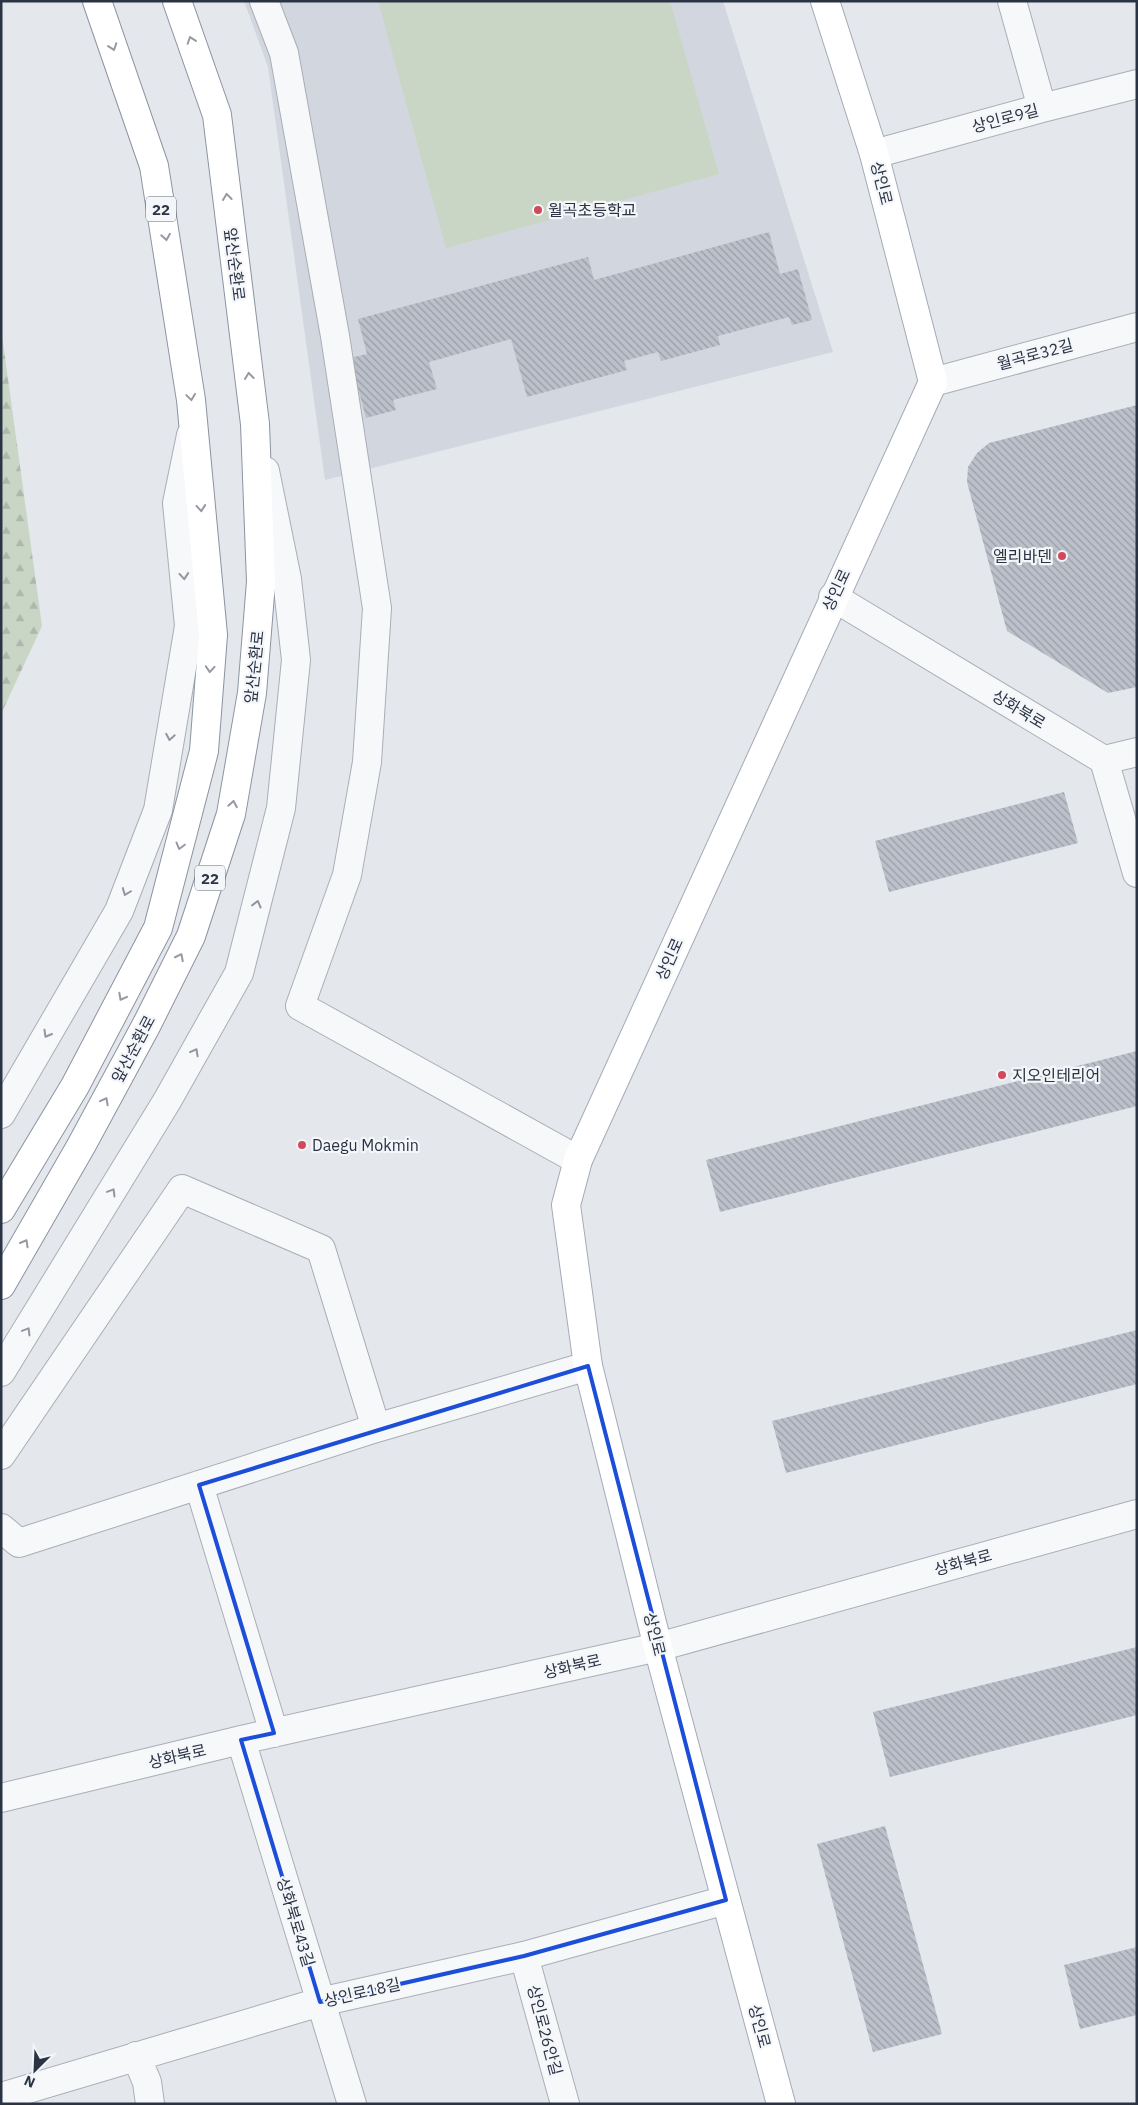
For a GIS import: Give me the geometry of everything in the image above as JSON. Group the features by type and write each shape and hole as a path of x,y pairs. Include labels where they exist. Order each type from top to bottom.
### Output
{"main road":[{"name":"22","path":"1,1208 74,1086 158,928 204,751 213,635 194,424 154,166 97,1"},
{"name":"앞산순환로","path":"1,1285 81,1146 147,1024 191,936 231,814 252,693 261,582 255,424 217,115 177,1"},
{"name":"상인로","path":"781,2104 658,1647 588,1366 566,1205 578,1160 833,597 933,382 874,154 825,1"}],"street":[{"path":"264,1 284,53 335,336 377,608 366,762 346,875 300,1006 578,1160"},
{"path":"1012,1 1042,108"},
{"name":"상인로9길","path":"874,154 1137,84"},
{"name":"월곡로32길","path":"933,382 1137,327"},
{"path":"1,1114 119,911 158,810 189,626 177,503 194,424"},
{"path":"1,1372 167,1102 239,973 281,808 296,660 287,580 255,424"},
{"name":"상화북로","path":"833,597 1104,760"},
{"path":"1137,752 1104,760 1137,873"},
{"path":"1,1455 182,1189 321,1249 376,1428"},
{"path":"1,1528 19,1543 376,1428 588,1366"},
{"path":"199,1485 274,1733"},
{"name":"상화북로","path":"1,1798 241,1740 658,1647 1137,1514"},
{"name":"상화북로43길","path":"241,1740 352,2104"},
{"name":"상인로18길","path":"1,2097 320,2002 524,1956 726,1900"},
{"name":"상인로26안길","path":"524,1956 565,2104"},
{"path":"136,2056 147,2082 150,2104"}],"highlighted area":[{"path":"588,1366 726,1900 524,1956 320,2002 241,1740 274,1733 199,1485"}],"shaded area":[{"name":"월곡초등학교","path":"244,1 723,1 833,352 325,480 268,67"}],"green space":[{"path":"378,1 670,1 719,174 446,248"},
{"path":"1,328 42,626 1,714"}],"building":[{"path":"769,232 780,274 798,269 812,320 792,325 789,317 718,336 720,345 661,361 658,352 624,361 627,370 527,397 511,339 429,362 437,389 393,400 396,410 366,418 350,358 367,354 358,319 588,257 594,280"},
{"name":"엘리바덴","path":"1137,405 1137,687 1108,693 1007,631 967,482 968,467 977,453 989,443"},
{"path":"1064,792 1078,843 889,892 875,841"},
{"path":"1137,1051 1137,1106 720,1212 706,1160"},
{"path":"1137,1330 1137,1384 786,1473 772,1421"},
{"path":"1137,1647 1137,1715 890,1777 873,1712"},
{"path":"885,1826 942,2034 873,2052 817,1844"},
{"path":"1137,1947 1137,2015 1080,2029 1064,1965"}],"place":[{"name":"월곡초등학교","path":"538,210"},
{"name":"엘리바덴","path":"1062,556"},
{"name":"지오인테리어","path":"1002,1075"},
{"name":"Daegu Mokmin","path":"302,1145"}]}
